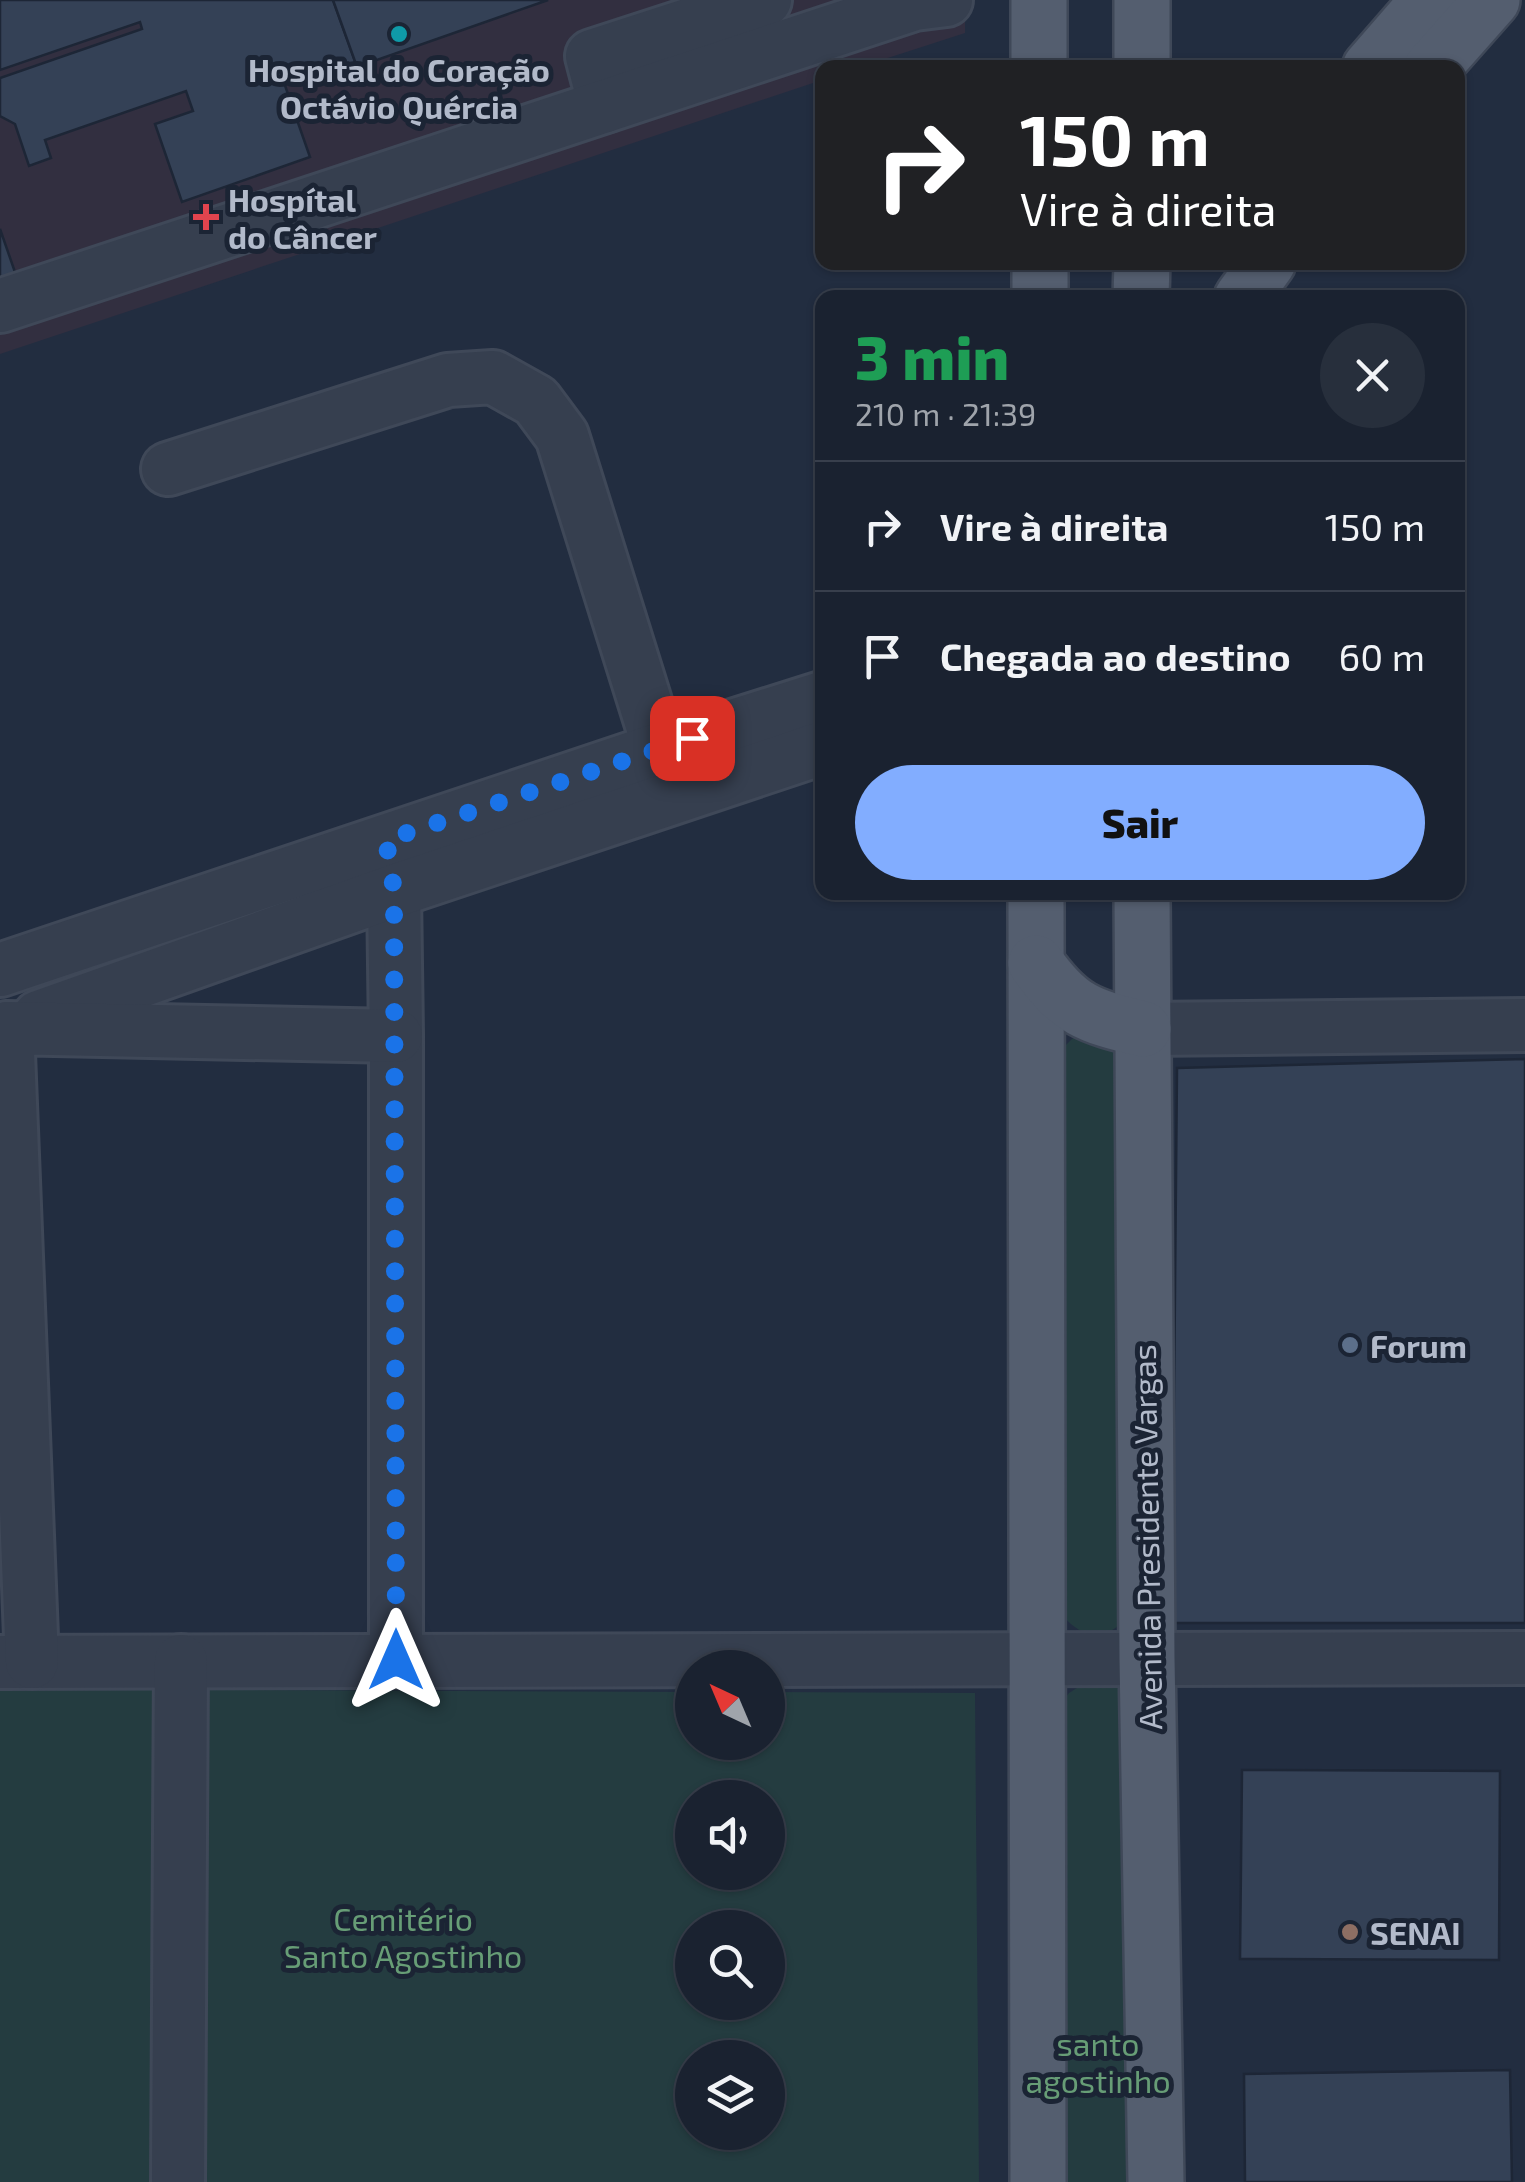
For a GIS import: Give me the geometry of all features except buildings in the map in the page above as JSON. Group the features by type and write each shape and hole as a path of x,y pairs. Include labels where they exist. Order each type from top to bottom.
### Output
{"main road":[{"path":"1039,0 1039,60"},
{"path":"1142,0 1142,60"},
{"path":"1377,60 1429,0"},
{"path":"1439,60 1492,0"},
{"path":"1036,900 1038,2182"},
{"name":"Avenida Presidente Vargas","path":"1142,900 1147,1658 1156,2182"},
{"path":"1036,962 1055,989 1078,1008 1105,1020 1143,1029"}],"street":[{"path":"605,106 592,56 765,0"},
{"path":"0,306 605,106 855,11 946,0"},
{"path":"168,469 448,380 493,378 536,400 562,436 675,798"},
{"path":"0,970 660,748 815,700"},
{"path":"4,1030 394,890 815,750"},
{"path":"386,840 394,890 396,1036 396,1660"},
{"path":"1143,1029 1525,1025"},
{"path":"4,1030 396,1036"},
{"path":"4,1030 16,1662 1525,1658"},
{"path":"178,2182 181,1661"}],"shaded area":[{"name":"Hospítal do Câncer","path":"0,0 965,0 965,33 882,60 815,60 815,82 0,354"}],"green space":[{"path":"1081,1035 1119,1050 1127,1618 1111,1631 1095,1635 1079,1630 1063,1616 1064,1047"},
{"name":"santo agostinho","path":"1088,1681 1111,1684 1120,1690 1136,2182 1063,2182 1062,1702"},
{"name":"Cemitério Santo Agostinho","path":"0,1689 675,1692 675,1760 785,1760 785,1692 975,1693 979,2182 0,2182"}],"place":[{"name":"Hospital do Coração Octávio Quércia","path":"399,34"},
{"name":"Hospítal do Câncer","path":"206,217"},
{"name":"Forum","path":"1350,1345"},
{"name":"SENAI","path":"1350,1932"}],"route":[{"path":"396,1660 396,1036 394,890 386,840 692,738"}]}
